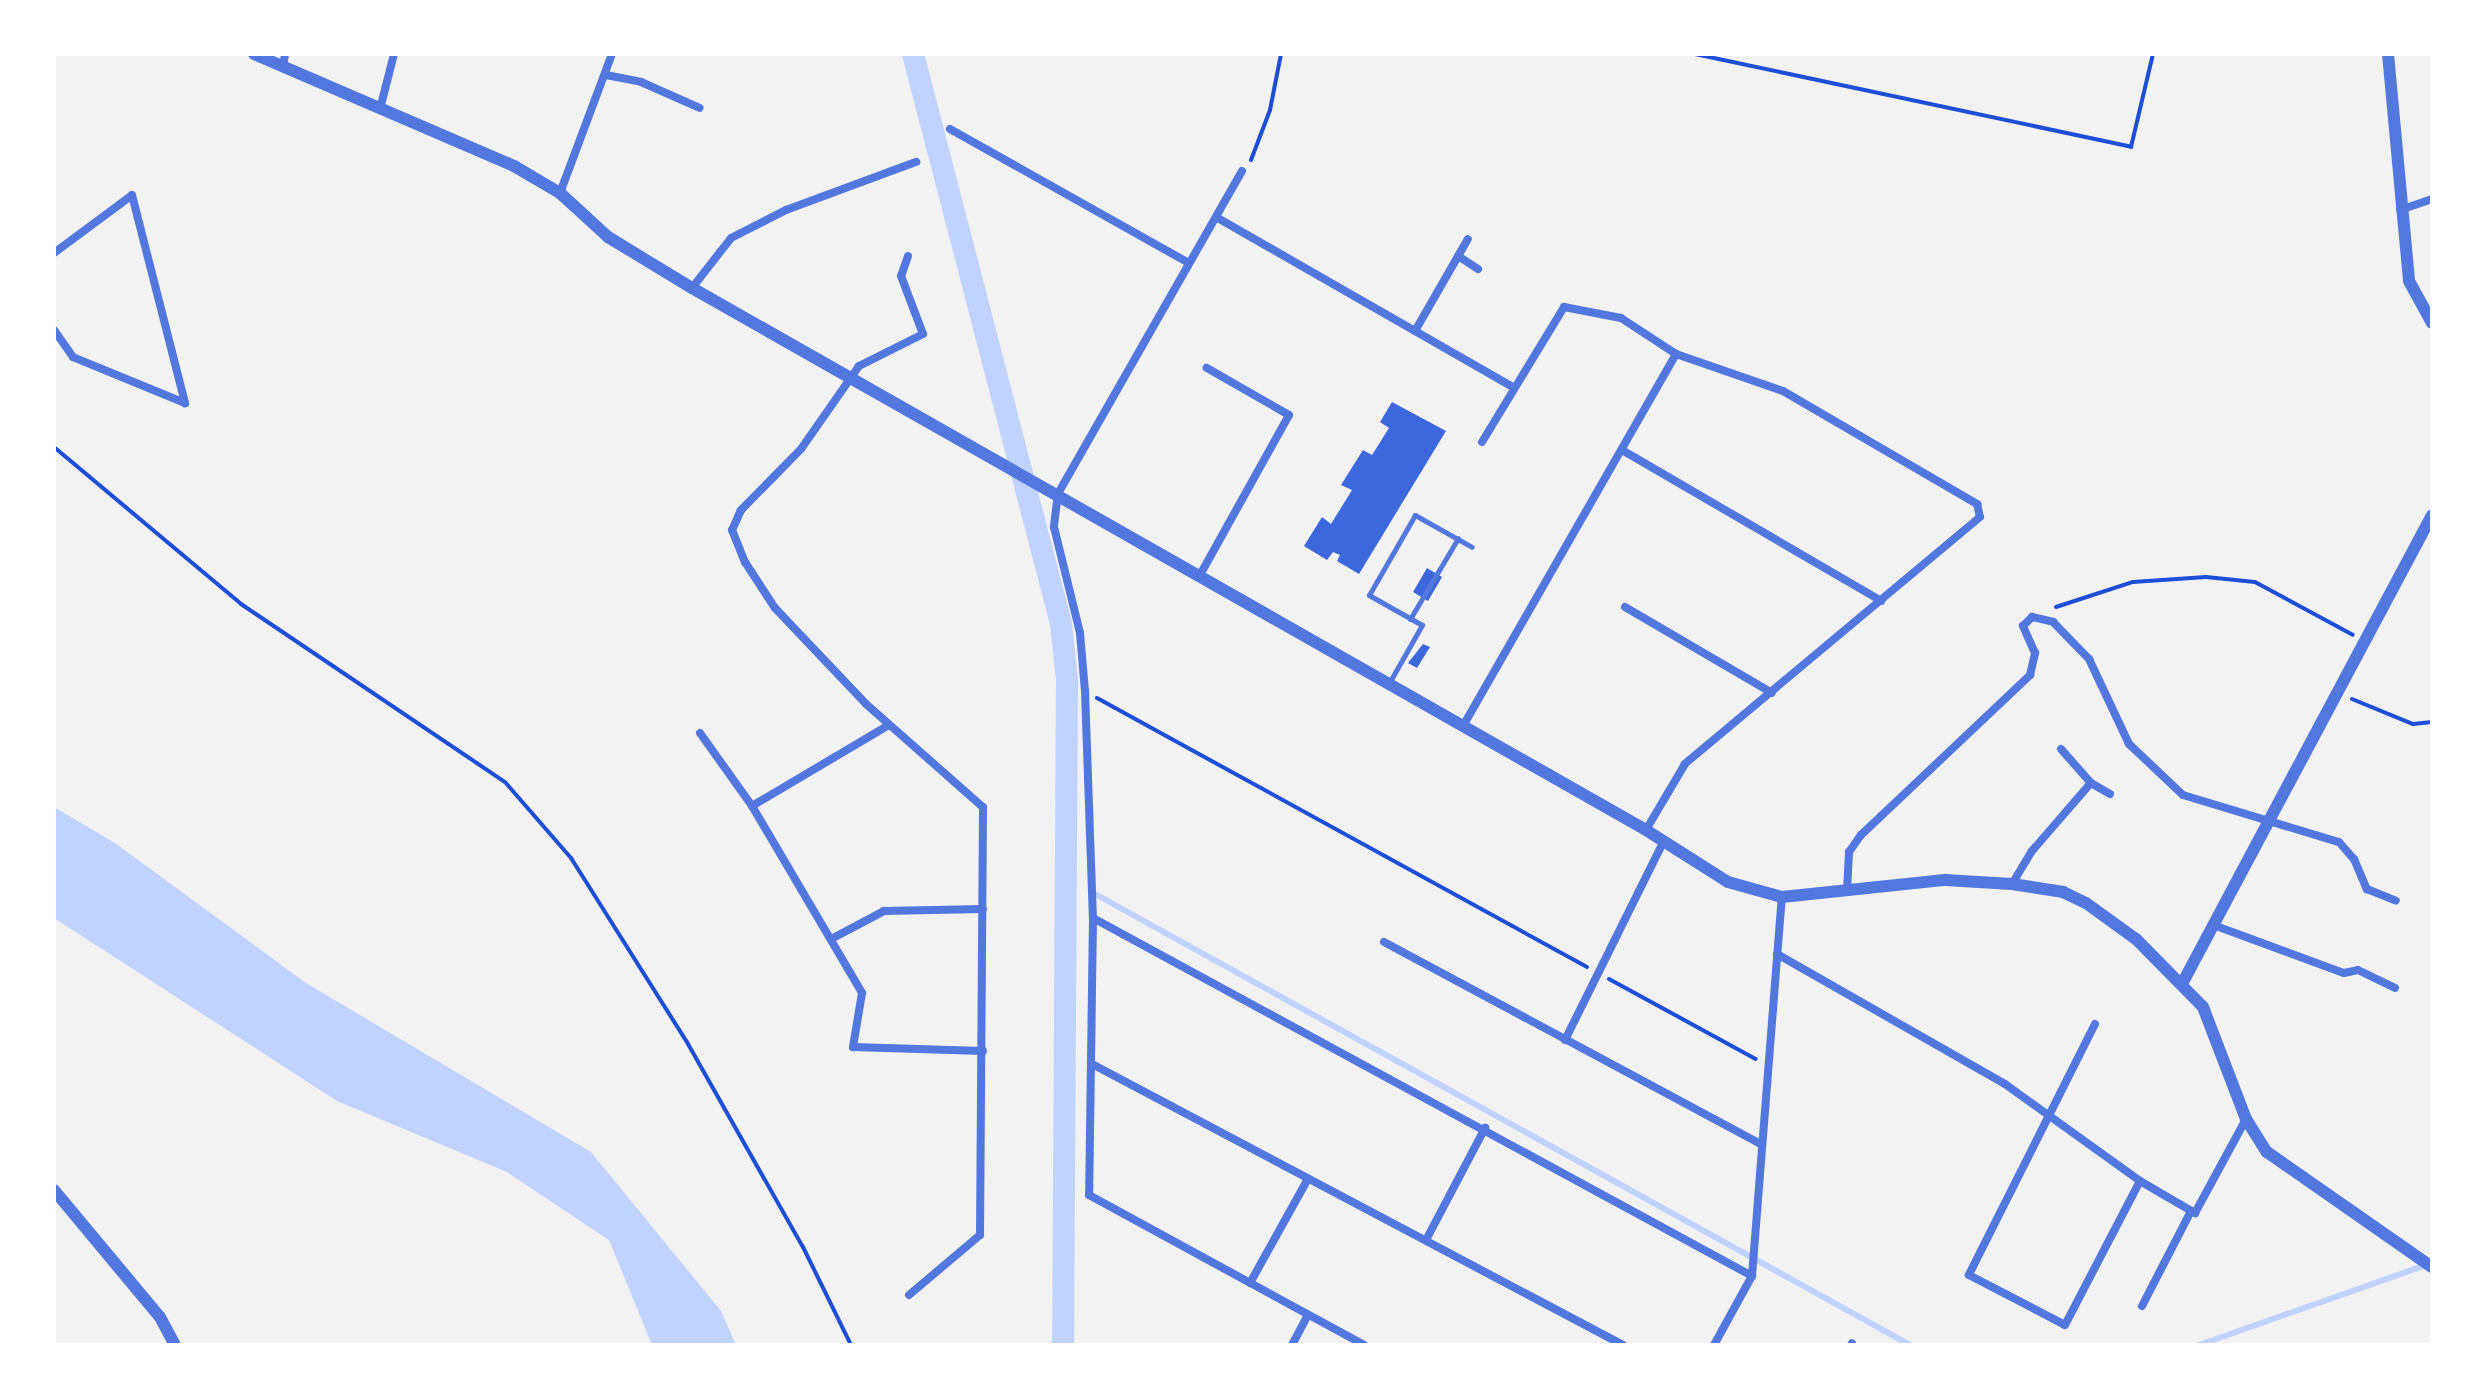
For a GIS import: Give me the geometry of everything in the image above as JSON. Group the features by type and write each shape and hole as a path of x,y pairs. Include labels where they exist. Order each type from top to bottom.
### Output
{"street":[{"path":"254,54 284,60 380,109 514,166 560,193 608,237 692,288 1058,493 1646,830 1728,882 1782,897 1945,880 2012,884 2063,892 2086,903 2183,982 2218,1038 2246,1119 2267,1152 2296,1176 2426,1263"},
{"path":"380,109 394,54"},
{"path":"560,193 612,54"},
{"path":"2388,54 2400,210 2409,281 2432,323"},
{"path":"606,75 641,82 700,108"},
{"path":"950,129 1189,263"},
{"path":"692,288 731,238 786,210 916,162"},
{"path":"1242,171 1058,493 1054,527 1080,633 1085,691 1093,918 1089,1195 1364,1345"},
{"path":"54,253 132,195 185,403 73,357 54,330"},
{"path":"2400,210 2432,199"},
{"path":"1216,217 1515,388"},
{"path":"1415,331 1468,239"},
{"path":"908,256 901,276 923,334 859,366 801,449 741,510 732,530 745,562 775,608 889,725 983,807 980,1235 909,1295"},
{"path":"1458,256 1478,269"},
{"path":"1482,442 1564,307 1621,318 1676,354 1717,373 1783,391 1977,504 1980,517 1685,764 1646,830"},
{"path":"1463,726 1676,354"},
{"path":"1200,575 1289,415 1207,368"},
{"path":"1622,450 1881,601"},
{"path":"2183,982 2216,926 2266,823 2432,515"},
{"path":"1625,607 1772,693"},
{"path":"1847,891 1849,852 1861,835 2030,675 2035,653 2023,626 2032,617 2053,622 2089,659 2129,744 2183,795 2266,823 2339,842 2354,859 2367,889 2396,901"},
{"path":"752,806 889,725"},
{"path":"700,733 752,806 833,938 862,993 853,1047 983,1051"},
{"path":"2061,749 2091,783 2110,794"},
{"path":"2012,884 2032,851 2091,783"},
{"path":"1565,1040 1663,843"},
{"path":"1714,1345 1752,1276 1782,897"},
{"path":"833,938 884,911 983,909"},
{"path":"1093,918 1485,1128 1752,1276"},
{"path":"2216,926 2344,973 2358,970 2395,988"},
{"path":"1384,942 1762,1145"},
{"path":"1777,954 2005,1084 2050,1120 2140,1181 2195,1213 2246,1119"},
{"path":"2095,1024 2050,1120 1969,1275 2065,1325 2140,1181"},
{"path":"1092,1064 1623,1345"},
{"path":"1426,1240 1485,1128"},
{"path":"1250,1283 1308,1179"},
{"path":"54,1190 160,1317 175,1345"},
{"path":"2142,1306 2191,1211"},
{"path":"1292,1345 1308,1315"}],"lane":[{"path":"1389,683 1422,625 1369,595 1415,515 1472,547"},
{"path":"1410,619 1458,538"}],"path":[{"path":"1242,171 1251,160 1270,110 1281,54"},
{"path":"1695,54 2131,147 2153,54"},
{"path":"54,447 241,604 505,782 571,858 688,1044 803,1247 851,1345"},
{"path":"2032,617 2086,593 2133,582 2206,577 2255,582 2363,641"},
{"path":"1085,691 1768,1066"},
{"path":"2336,692 2413,724 2432,722"}],"water":[{"path":"54,807 115,843 306,983 591,1152 721,1311 736,1345 652,1345 609,1240 507,1172 337,1101 54,918"}],"building":[{"path":"1392,402 1446,431 1359,574 1337,561 1340,555 1333,552 1327,560 1304,546 1322,517 1331,524 1352,490 1341,485 1363,450 1372,455 1389,428 1380,422"},
{"path":"1427,568 1442,577 1428,601 1413,592"},
{"path":"1423,644 1430,647 1417,668 1408,663"}],"waterway":[{"path":"913,54 1061,624 1067,680 1063,1345"},
{"path":"1097,895 1910,1345"},
{"path":"2199,1345 2426,1265"}]}
